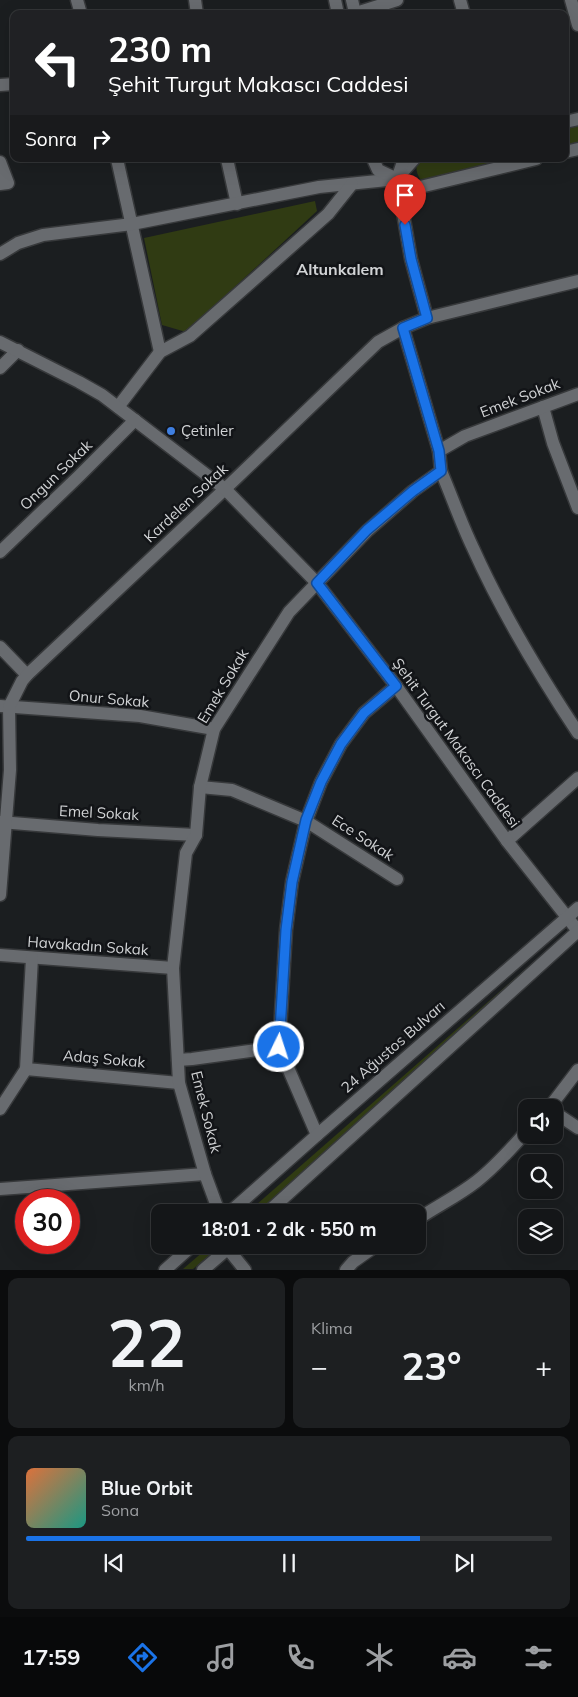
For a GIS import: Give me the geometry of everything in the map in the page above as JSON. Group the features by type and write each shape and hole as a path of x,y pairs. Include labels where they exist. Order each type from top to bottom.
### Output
{"street":[{"path":"367,10 397,0"},
{"path":"571,0 578,25"},
{"path":"0,162 8,183 0,184"},
{"path":"118,162 160,352"},
{"path":"228,162 237,204"},
{"path":"374,162 378,170 416,188 524,162"},
{"path":"403,162 396,179 411,259 427,318"},
{"path":"0,254 18,243 43,235 132,224 318,187 396,179 411,162"},
{"path":"118,407 160,352 190,336 328,214 352,184"},
{"name":"Kardelen Sokak","path":"0,895 3,823 10,770 5,706 27,675 378,342 403,328 427,318 578,281"},
{"path":"403,328 439,451 441,471 473,548 525,648 578,733"},
{"name":"Şehit Turgut Makascı Caddesi","path":"0,342 102,395 225,489 317,583 396,686 506,841 578,931"},
{"path":"0,368 18,350"},
{"name":"Emek Sokak","path":"439,451 464,436 578,394"},
{"path":"543,406 553,443 578,508"},
{"name":"Ongun Sokak","path":"0,552 135,420"},
{"name":"Emek Sokak","path":"216,1204 205,1174 179,1083 173,968 186,853 196,835 200,787 214,729 289,612 367,530 413,491 441,471"},
{"path":"0,647 27,675"},
{"path":"317,1135 279,1047 286,930 292,882 306,820 321,782 341,744 364,713 396,686"},
{"name":"Onur Sokak","path":"5,706 140,716 214,729"},
{"path":"506,841 578,778"},
{"name":"Ece Sokak","path":"200,787 232,790 306,820 396,879"},
{"name":"Emel Sokak","path":"3,823 196,835"},
{"name":"24 Ağustos Bulvarı","path":"239,1204 578,908"},
{"path":"277,1204 578,931"},
{"name":"Havakadın Sokak","path":"0,955 173,968"},
{"path":"0,1110 26,1069 32,958"},
{"path":"178,1060 279,1047"},
{"name":"Adaş Sokak","path":"26,1069 179,1083"},
{"path":"556,1099 578,1070"},
{"path":"563,1118 578,1128"},
{"path":"426,1214 477,1181 518,1140"},
{"path":"0,1189 205,1174"},
{"path":"165,1270 183,1254"},
{"path":"203,1270 222,1254"},
{"path":"235,1254 245,1270"},
{"path":"346,1270 364,1254"}],"green space":[{"path":"578,121 578,143 569,146 569,123"},
{"path":"418,162 503,162 423,180 420,179 417,172"},
{"path":"315,201 317,211 186,332 162,325 144,238"},
{"path":"562,937 567,942 267,1204 257,1204"},
{"path":"200,1254 210,1254 193,1269 183,1269"}],"place":[{"name":"Çetinler","path":"171,431"}],"district":[{"name":"Altunkalem","path":"340,269"}],"route":[{"path":"279,1047 286,930 292,882 306,820 321,782 341,744 364,713 396,686 317,583 367,530 413,491 441,471 439,451 403,328 427,318 411,259 405,225"}]}
